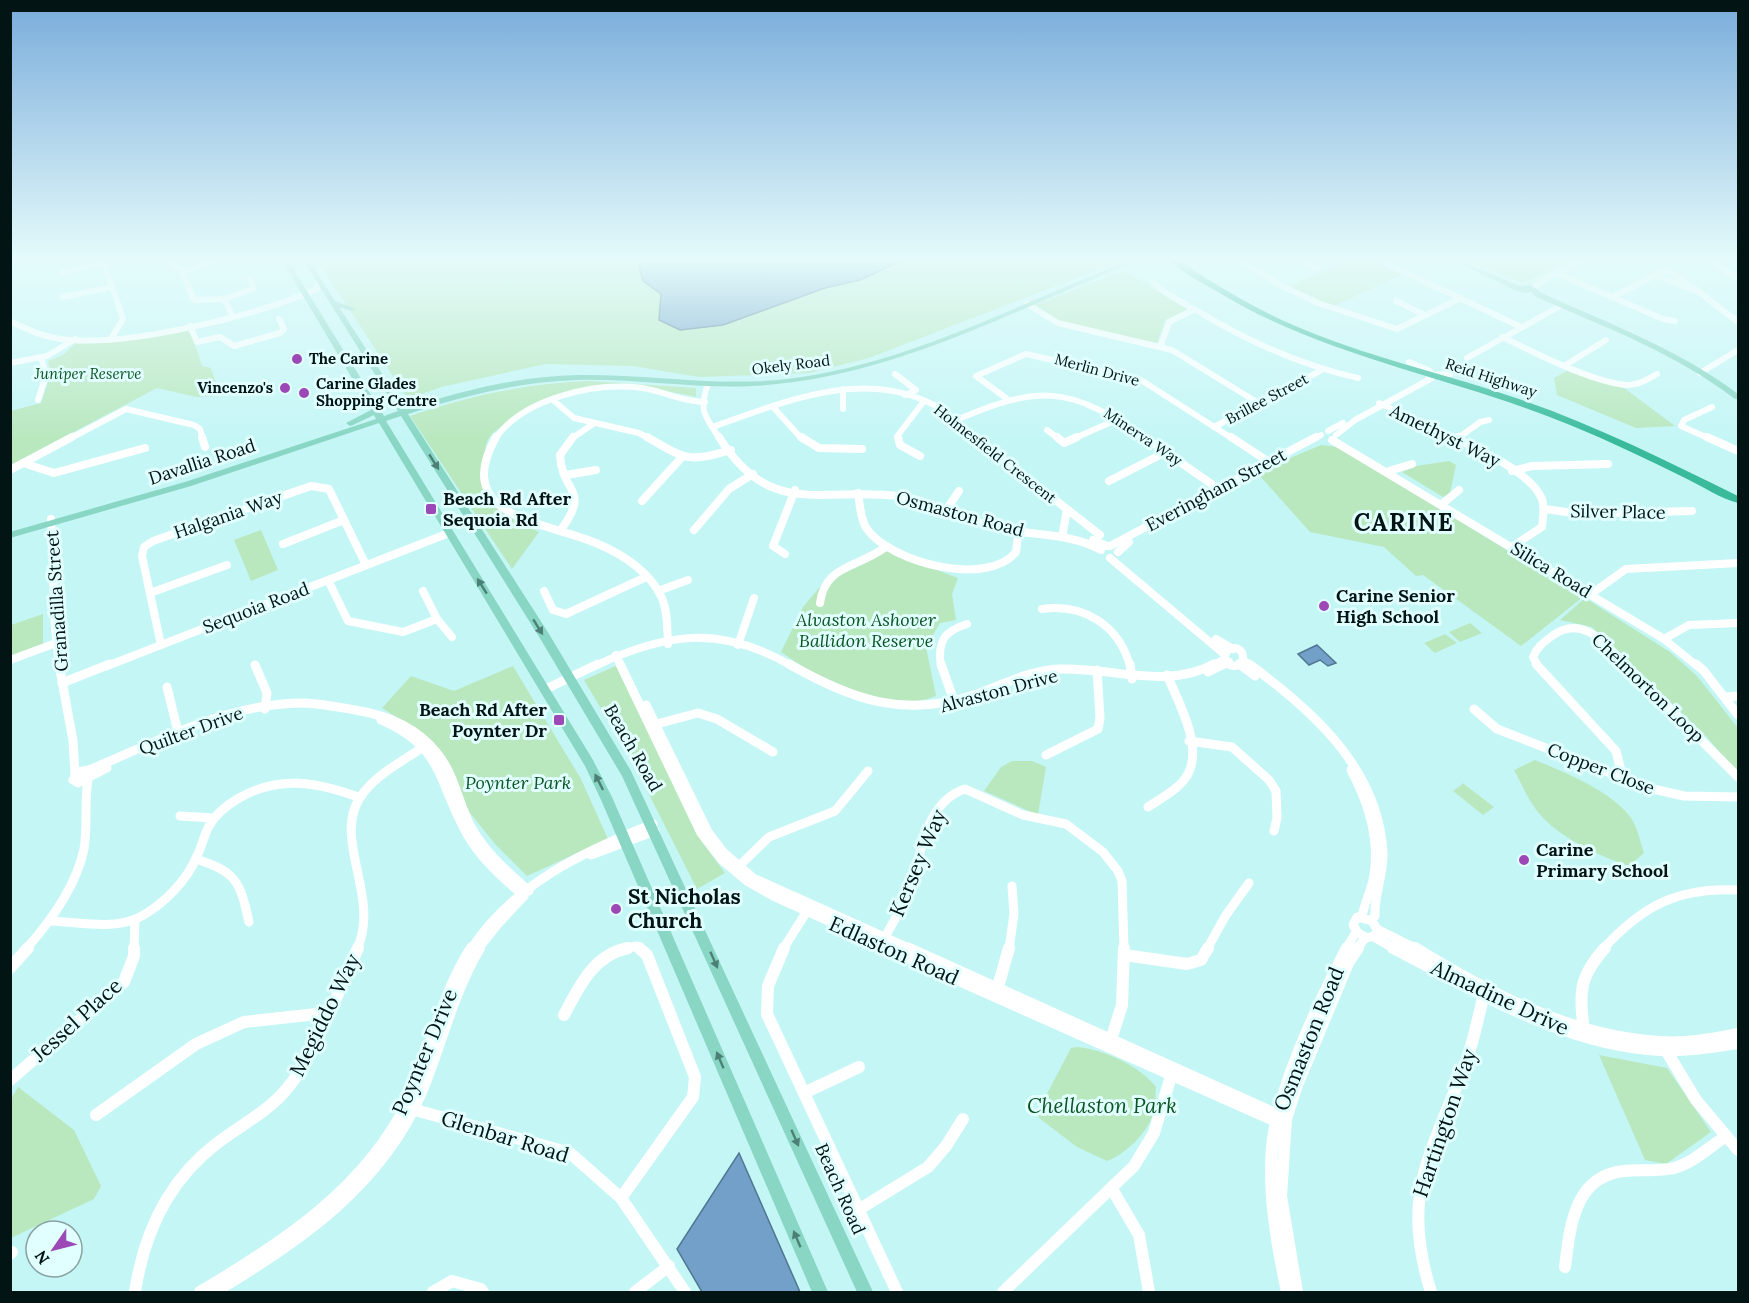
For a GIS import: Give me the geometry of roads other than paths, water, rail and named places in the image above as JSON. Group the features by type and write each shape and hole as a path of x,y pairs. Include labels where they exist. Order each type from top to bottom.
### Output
{"highway":[{"name":"Reid Highway","path":"1273,318 1334,344 1450,374 1562,411 1738,493"},
{"name":"Reid Highway","path":"1410,365 1430,376 1474,386 1586,428 1738,500"},
{"path":"1410,365 1416,374 1414,383"}],"main road":[{"name":"Beach Road","path":"325,318 349,346 363,351 570,678 627,774 654,827 866,1293"},
{"name":"Okely Road","path":"402,413 415,403 466,388 576,377 711,384 785,382 844,372 912,351 993,318"},
{"path":"1585,318 1702,373 1737,399"},
{"name":"Beach Road","path":"342,319 349,346 347,363 546,689 599,782 820,1293"},
{"path":"347,363 347,354 350,351 363,351"},
{"path":"378,375 399,399 415,403"},
{"name":"Okely Road","path":"402,413 452,397 506,384"},
{"name":"Davallia Road","path":"10,535 168,486 380,415 402,413"},
{"name":"Davallia Road","path":"10,530 51,522 192,483 368,425 380,415"},
{"path":"368,425 382,428 389,441 398,446"}],"street":[{"path":"111,339 123,318"},
{"path":"10,321 40,335 75,339 111,339 190,326 221,318"},
{"path":"1050,318 1058,323 1161,345 1260,404"},
{"path":"1161,345 1170,322 1178,318"},
{"path":"1206,318 1234,334 1320,371 1358,378"},
{"path":"1359,318 1397,329 1419,318"},
{"path":"1502,318 1521,327"},
{"path":"1467,358 1538,318"},
{"path":"1660,318 1675,321"},
{"path":"190,326 196,342 220,337 234,346 280,333 284,329 279,319"},
{"path":"1502,337 1564,366 1627,385 1639,383 1656,374"},
{"path":"10,363 41,357 61,349 75,339"},
{"path":"1564,366 1606,340"},
{"path":"1702,373 1738,350"},
{"name":"Merlin Drive","path":"1006,398 976,376 1026,354 1141,380 1270,463"},
{"path":"38,400 46,375 41,357"},
{"name":"Brillee Street","path":"1214,427 1320,371"},
{"path":"895,374 916,390 905,395"},
{"path":"1430,376 1450,374"},
{"name":"Everingham Street","path":"1115,555 1124,544 1270,463 1330,436 1414,383 1430,376"},
{"name":"Everingham Street","path":"1381,404 1430,376"},
{"path":"668,642 665,606 658,591 646,577 615,549 519,519 503,510 488,491 484,476 485,459 496,437 514,420 553,400 584,391 621,387 657,390 703,402 711,384"},
{"path":"843,389 843,410"},
{"name":"Holmesfield Crescent","path":"715,427 808,394 843,389 888,390 934,405 1100,535"},
{"name":"Minerva Way","path":"954,421 1006,398 1047,394 1067,396 1090,403 1118,419 1221,490"},
{"path":"553,400 574,418 639,433 682,457 701,459 729,451"},
{"path":"920,456 900,445 898,435 924,401"},
{"name":"Osmaston Road","path":"703,402 729,451 751,475 795,492 824,497 858,494 906,497 947,509 981,524 1062,536 1106,547 1115,555"},
{"name":"Amethyst Way","path":"1381,404 1497,459 1539,492 1545,509"},
{"path":"773,407 810,446 831,452 862,449"},
{"path":"1712,407 1684,420 1681,426 1738,451"},
{"path":"10,470 126,409 135,409 194,425 200,429 205,447"},
{"path":"1047,430 1064,443 1118,419"},
{"path":"1456,440 1480,422 1490,420"},
{"path":"560,531 574,511 575,500 559,462 564,446 593,424"},
{"name":"Silica Road","path":"1330,436 1664,639 1704,671 1726,697 1738,716"},
{"path":"23,463 54,474 145,448"},
{"path":"1109,481 1166,452"},
{"path":"642,501 682,457"},
{"path":"1389,471 1412,464"},
{"path":"1512,471 1532,466 1608,464"},
{"path":"566,475 596,470"},
{"path":"694,530 729,489 751,475"},
{"name":"Halgania Way","path":"161,645 142,556 144,547 153,541 312,486 323,486 329,489 366,565"},
{"name":"Everingham Street","path":"1106,547 1221,490"},
{"path":"1442,504 1459,490"},
{"path":"947,509 959,491"},
{"path":"785,554 772,546 795,492"},
{"path":"858,494 866,528 887,546 958,571 983,570 1014,555 1018,548 1019,530"},
{"path":"1513,546 1542,527 1545,509"},
{"name":"Silver Place","path":"1545,509 1580,514 1692,511"},
{"name":"Holmesfield Crescent","path":"1062,536 1067,510"},
{"path":"283,544 344,520"},
{"name":"Granadilla Street","path":"51,522 56,644 75,754 76,778 84,801"},
{"name":"Sequoia Road","path":"62,683 449,533"},
{"path":"820,603 820,591 833,572 866,560 887,546"},
{"path":"1115,555 1133,573 1221,644 1233,650"},
{"path":"1115,555 1226,658 1242,663"},
{"path":"1591,594 1626,569 1738,563"},
{"path":"150,593 227,565"},
{"path":"544,591 553,610 566,614 646,577"},
{"path":"328,580 348,621 403,632 437,619"},
{"path":"658,591 688,580"},
{"path":"423,591 437,619 452,637"},
{"path":"739,643 754,598"},
{"path":"1042,609 1070,606 1093,616 1125,648 1132,665 1132,676"},
{"path":"1664,639 1689,625 1738,623"},
{"path":"954,702 938,652 941,640 948,631 967,624"},
{"name":"Chelmorton Loop","path":"1623,779 1622,763 1616,751 1535,663 1533,657 1536,650 1566,626 1578,626 1595,634 1738,777"},
{"name":"Alvaston Drive","path":"546,689 620,656 668,642 739,643 831,693 859,704 912,711 954,702 1042,675 1097,672 1168,678 1206,673 1233,650"},
{"path":"10,660 56,644"},
{"name":"Osmaston Road","path":"1233,650 1243,654 1242,663 1323,726 1345,751 1365,783 1376,810 1383,854 1375,916 1345,970 1281,1120 1272,1159 1272,1200 1287,1293"},
{"name":"Edlaston Road","path":"620,656 701,833 717,856 757,889 883,942 1281,1120"},
{"path":"255,664 267,693 265,708"},
{"path":"1046,755 1098,729 1100,718 1097,672"},
{"path":"1148,807 1180,784 1189,774 1191,766 1183,708 1168,678"},
{"path":"167,687 179,735"},
{"path":"1726,697 1738,696"},
{"name":"Quilter Drive","path":"76,778 179,735 265,708 310,703 373,712 407,726 443,760 472,829 524,892"},
{"name":"Quilter Drive","path":"265,708 300,707 375,718 398,728 423,747 441,769 459,816 473,844 524,892"},
{"name":"Copper Close","path":"1474,709 1497,729 1623,779 1670,795 1738,797"},
{"path":"653,725 698,713 717,719 773,752"},
{"path":"1189,741 1232,747 1269,780 1276,791 1277,818 1274,831"},
{"name":"Megiddo Way","path":"135,1293 137,1271 148,1230 162,1203 182,1174 216,1144 275,1104 292,1084 364,934 367,916 363,886 348,828 358,797 381,776 423,747"},
{"name":"Granadilla Street","path":"10,968 51,921 80,865 84,848 84,801 88,773 75,754"},
{"path":"735,869 770,837 829,815 868,771"},
{"path":"51,921 111,922 135,919 175,889 196,859 214,818 227,806 260,786 292,781 324,784 358,797"},
{"name":"Kersey Way","path":"883,942 909,890 921,849 935,815 950,794 965,789 1023,815 1066,824 1107,856 1122,881 1124,955 1122,1005 1109,1043"},
{"path":"180,816 214,818"},
{"name":"Poynter Drive","path":"214,1293 288,1247 323,1220 377,1163 408,1108 461,967 492,920 524,892 566,861 654,827"},
{"path":"196,859 227,868 240,885 249,922"},
{"path":"1124,955 1187,964 1201,960 1226,915 1249,884"},
{"path":"996,992 1013,930 1016,910 1012,886"},
{"path":"1584,1033 1581,984 1593,960 1650,907 1677,894 1738,890"},
{"path":"808,909 768,979 764,1001 766,1014 897,1293"},
{"name":"Jessel Place","path":"10,1080 124,982 134,956 135,919"},
{"name":"Almadine Drive","path":"1368,928 1538,1021 1584,1033 1665,1048 1716,1049 1738,1043"},
{"path":"564,1015 589,968 621,948 637,946 647,956 696,1077 693,1097 621,1198"},
{"name":"Hartington Way","path":"1431,1293 1418,1235 1417,1212 1420,1189 1432,1148 1472,1047 1485,992"},
{"path":"96,1115 196,1044 244,1022 326,1013"},
{"name":"Almadine Drive","path":"1665,1048 1738,1034"},
{"path":"1665,1048 1696,1100 1738,1150"},
{"path":"804,1093 859,1067"},
{"path":"1003,1293 1113,1189 1134,1166 1151,1139 1160,1119 1172,1073"},
{"name":"Poynter Drive","path":"200,1293 284,1242 320,1215 366,1165 408,1108"},
{"name":"Glenbar Road","path":"408,1108 570,1153 621,1198 669,1266 685,1293"},
{"path":"858,1210 928,1167 946,1146 963,1119"},
{"name":"Osmaston Road","path":"1281,1120 1281,1196 1284,1227 1297,1293"},
{"path":"1565,1267 1574,1215 1593,1179 1609,1173 1665,1170 1684,1164 1725,1137"},
{"path":"1113,1189 1139,1235 1149,1293"},
{"path":"635,1293 669,1266"},
{"path":"433,1293 452,1281 481,1289 483,1293"}],"water":[{"path":"659,318 743,318 723,325 680,330 659,320"},
{"path":"1317,645 1336,663 1328,666 1320,660 1309,665 1298,654"},
{"path":"739,1153 800,1292 702,1292 677,1249"}],"place":[{"name":"The Carine","path":"297,359"},
{"name":"Vincenzo's","path":"285,388"},
{"name":"Carine Glades Shopping Centre","path":"304,393"},
{"name":"Beach Rd After Sequoia Rd","path":"431,509"},
{"name":"Carine Senior High School","path":"1324,606"},
{"name":"Beach Rd After Poynter Dr","path":"559,720"},
{"name":"Carine Primary School","path":"1524,860"},
{"name":"St Nicholas Church","path":"616,909"}],"district":[{"name":"CARINE","path":"1404,523"}],"park label":[{"name":"Juniper Reserve","path":"88,374"},
{"name":"Alvaston Ashover Ballidon Reserve","path":"866,630"},
{"name":"Poynter Park","path":"518,783"},
{"name":"Chellaston Park","path":"1102,1106"}]}
